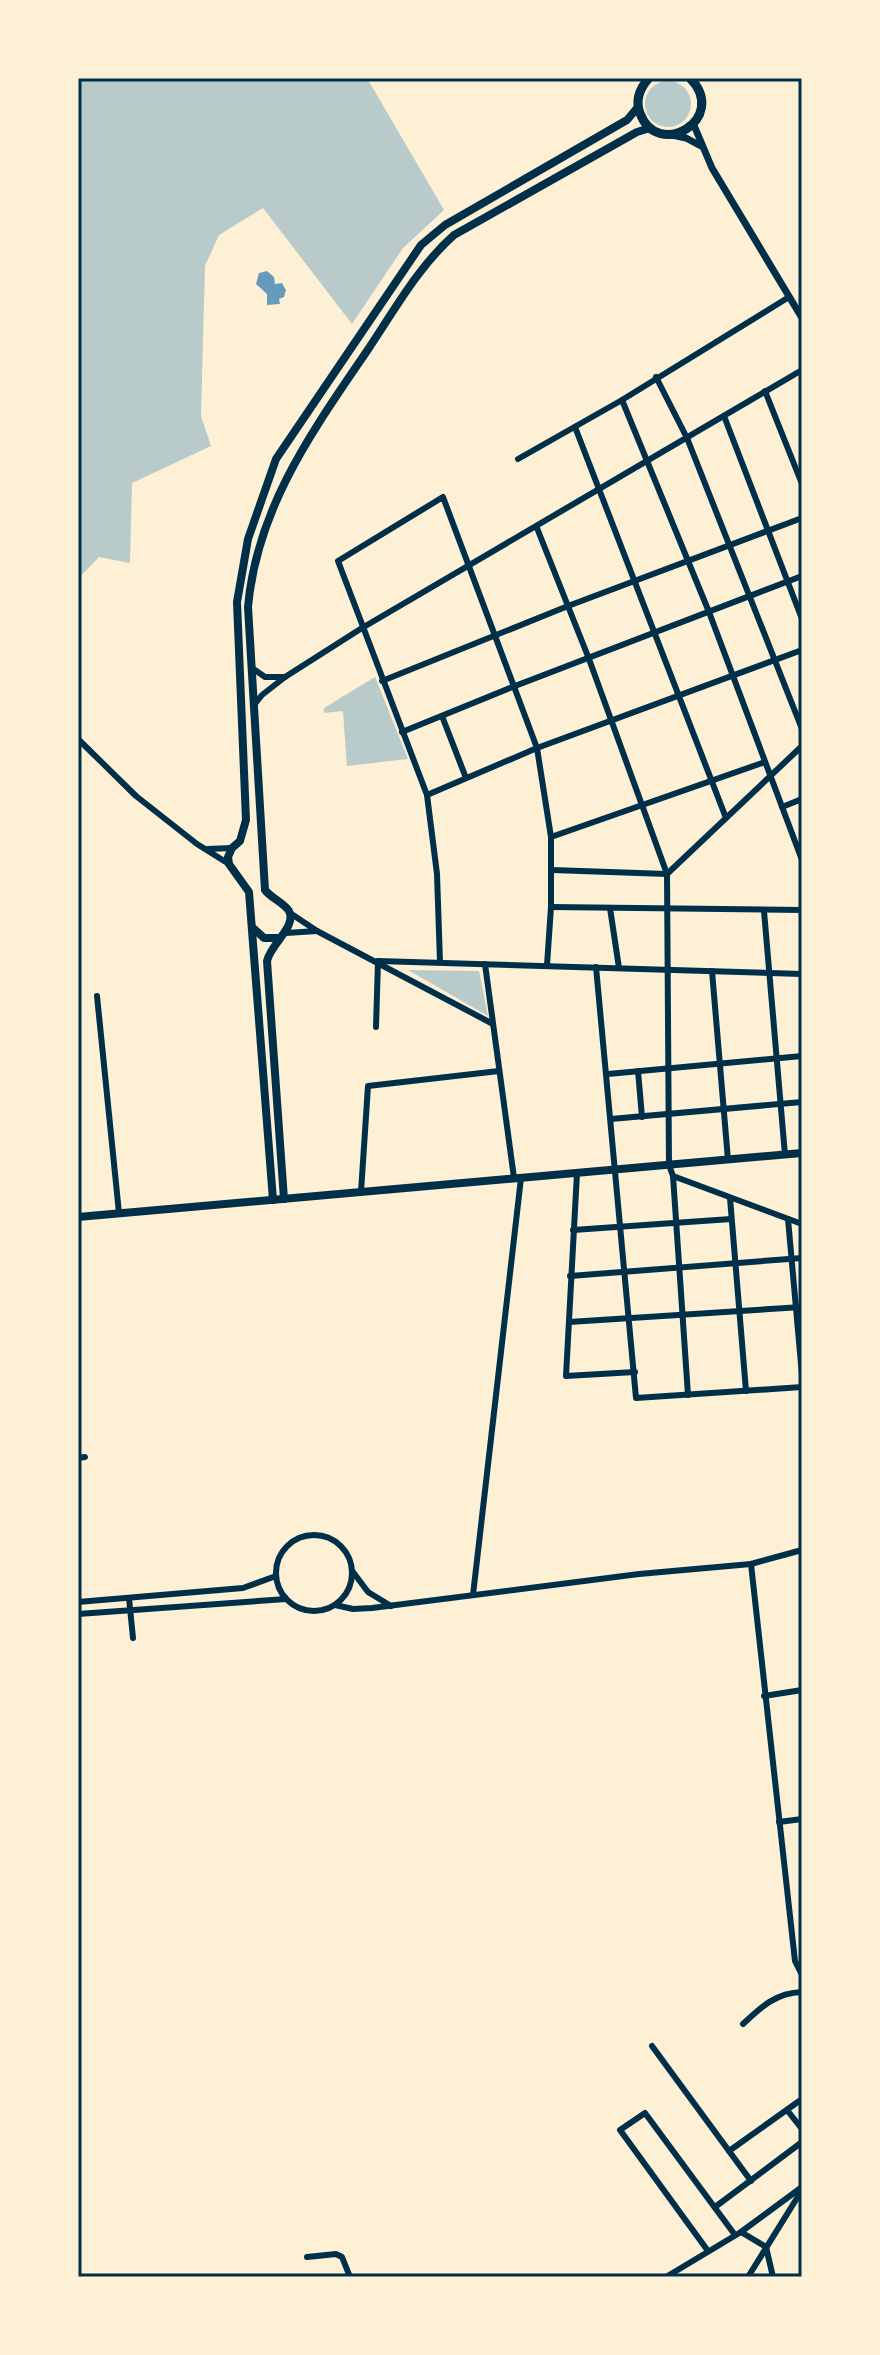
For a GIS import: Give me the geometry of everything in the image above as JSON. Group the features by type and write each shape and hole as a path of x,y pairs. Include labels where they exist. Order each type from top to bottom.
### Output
{"main road":[{"path":"640,78 638,107 642,120 650,128 670,134 683,131 693,123 701,103 698,89 690,78"},
{"path":"640,90 649,78"},
{"path":"273,1200 249,892 229,864 228,857 240,841 246,820 237,602 248,539 276,459 421,245 445,225 627,120 638,107"},
{"path":"284,1199 267,961 282,936 290,913 265,890 248,607 251,580 274,504 317,424 425,266 454,235 637,132 650,128"},
{"path":"240,841 252,841 262,848"},
{"path":"253,927 264,938 282,936"},
{"path":"78,1217 802,1153"}],"street":[{"path":"693,123 712,168 802,318"},
{"path":"670,134 702,147"},
{"path":"518,459 622,400 789,297"},
{"path":"254,705 285,677 362,628 802,370"},
{"path":"656,377 687,438 802,729"},
{"path":"765,391 802,484"},
{"path":"622,400 689,560 802,860"},
{"path":"724,416 802,619"},
{"path":"575,427 726,818"},
{"path":"440,962 437,874 427,795 338,561 443,497 537,748 551,837 547,965"},
{"path":"382,681 568,606 802,518"},
{"path":"537,528 612,720 667,874 669,1165 673,1176 677,1223 688,1395"},
{"path":"402,732 802,576"},
{"path":"427,795 537,748 802,650"},
{"path":"252,668 265,677 285,677"},
{"path":"442,716 466,778"},
{"path":"78,739 136,796 229,864"},
{"path":"552,870 667,874 802,746"},
{"path":"551,837 765,762"},
{"path":"782,807 802,799"},
{"path":"205,849 232,848"},
{"path":"551,907 802,910"},
{"path":"610,908 619,968"},
{"path":"764,911 785,1155"},
{"path":"290,913 317,931 493,1024"},
{"path":"282,936 317,931"},
{"path":"378,961 802,974"},
{"path":"376,1027 378,961"},
{"path":"473,1595 518,1178 499,1071 485,964"},
{"path":"596,967 636,1398 802,1387"},
{"path":"712,971 728,1160"},
{"path":"97,996 119,1213"},
{"path":"608,1074 802,1056"},
{"path":"361,1192 368,1086 499,1071"},
{"path":"638,1071 642,1117"},
{"path":"611,1119 802,1102"},
{"path":"577,1173 566,1376 635,1372"},
{"path":"673,1176 802,1224"},
{"path":"730,1198 746,1391"},
{"path":"573,1230 731,1219"},
{"path":"788,1219 790,1259 799,1307 802,1375"},
{"path":"570,1276 802,1258"},
{"path":"569,1322 799,1307"},
{"path":"306,1536 328,1537 337,1543 350,1561 352,1571 351,1584 345,1596 325,1610 304,1610 286,1599 279,1589 276,1576 280,1555 287,1546 306,1536"},
{"path":"335,1605 353,1609 391,1606 639,1574 751,1564 802,1550"},
{"path":"751,1564 795,1961 802,1975"},
{"path":"352,1571 368,1592 391,1606"},
{"path":"78,1602 243,1588 276,1576"},
{"path":"129,1598 133,1638"},
{"path":"78,1614 286,1599"},
{"path":"764,1696 802,1690"},
{"path":"779,1822 802,1819"},
{"path":"743,2024 764,2003 784,1993 802,1992"},
{"path":"652,2046 751,2181"},
{"path":"729,2151 802,2099"},
{"path":"787,2110 802,2129"},
{"path":"708,2251 620,2130 645,2113 738,2233 766,2247"},
{"path":"715,2207 802,2142"},
{"path":"666,2277 738,2233 802,2188"},
{"path":"748,2277 802,2188"},
{"path":"766,2247 773,2277"},
{"path":"307,2257 336,2254 342,2257 350,2277"}],"shaded area":[{"path":"78,78 367,78 444,210 403,248 352,324 263,208 219,235 205,266 201,416 211,446 132,483 130,563 99,557 78,579"},
{"path":"668,81 684,88 691,104 684,120 668,127 652,120 645,104 652,88"},
{"path":"375,677 408,759 347,766 343,711 324,713 324,708"},
{"path":"408,970 479,971 488,1016"}],"water":[{"path":"267,271 274,277 275,284 282,283 286,290 284,297 279,299 280,304 267,305 267,294 256,284 259,273"}]}
